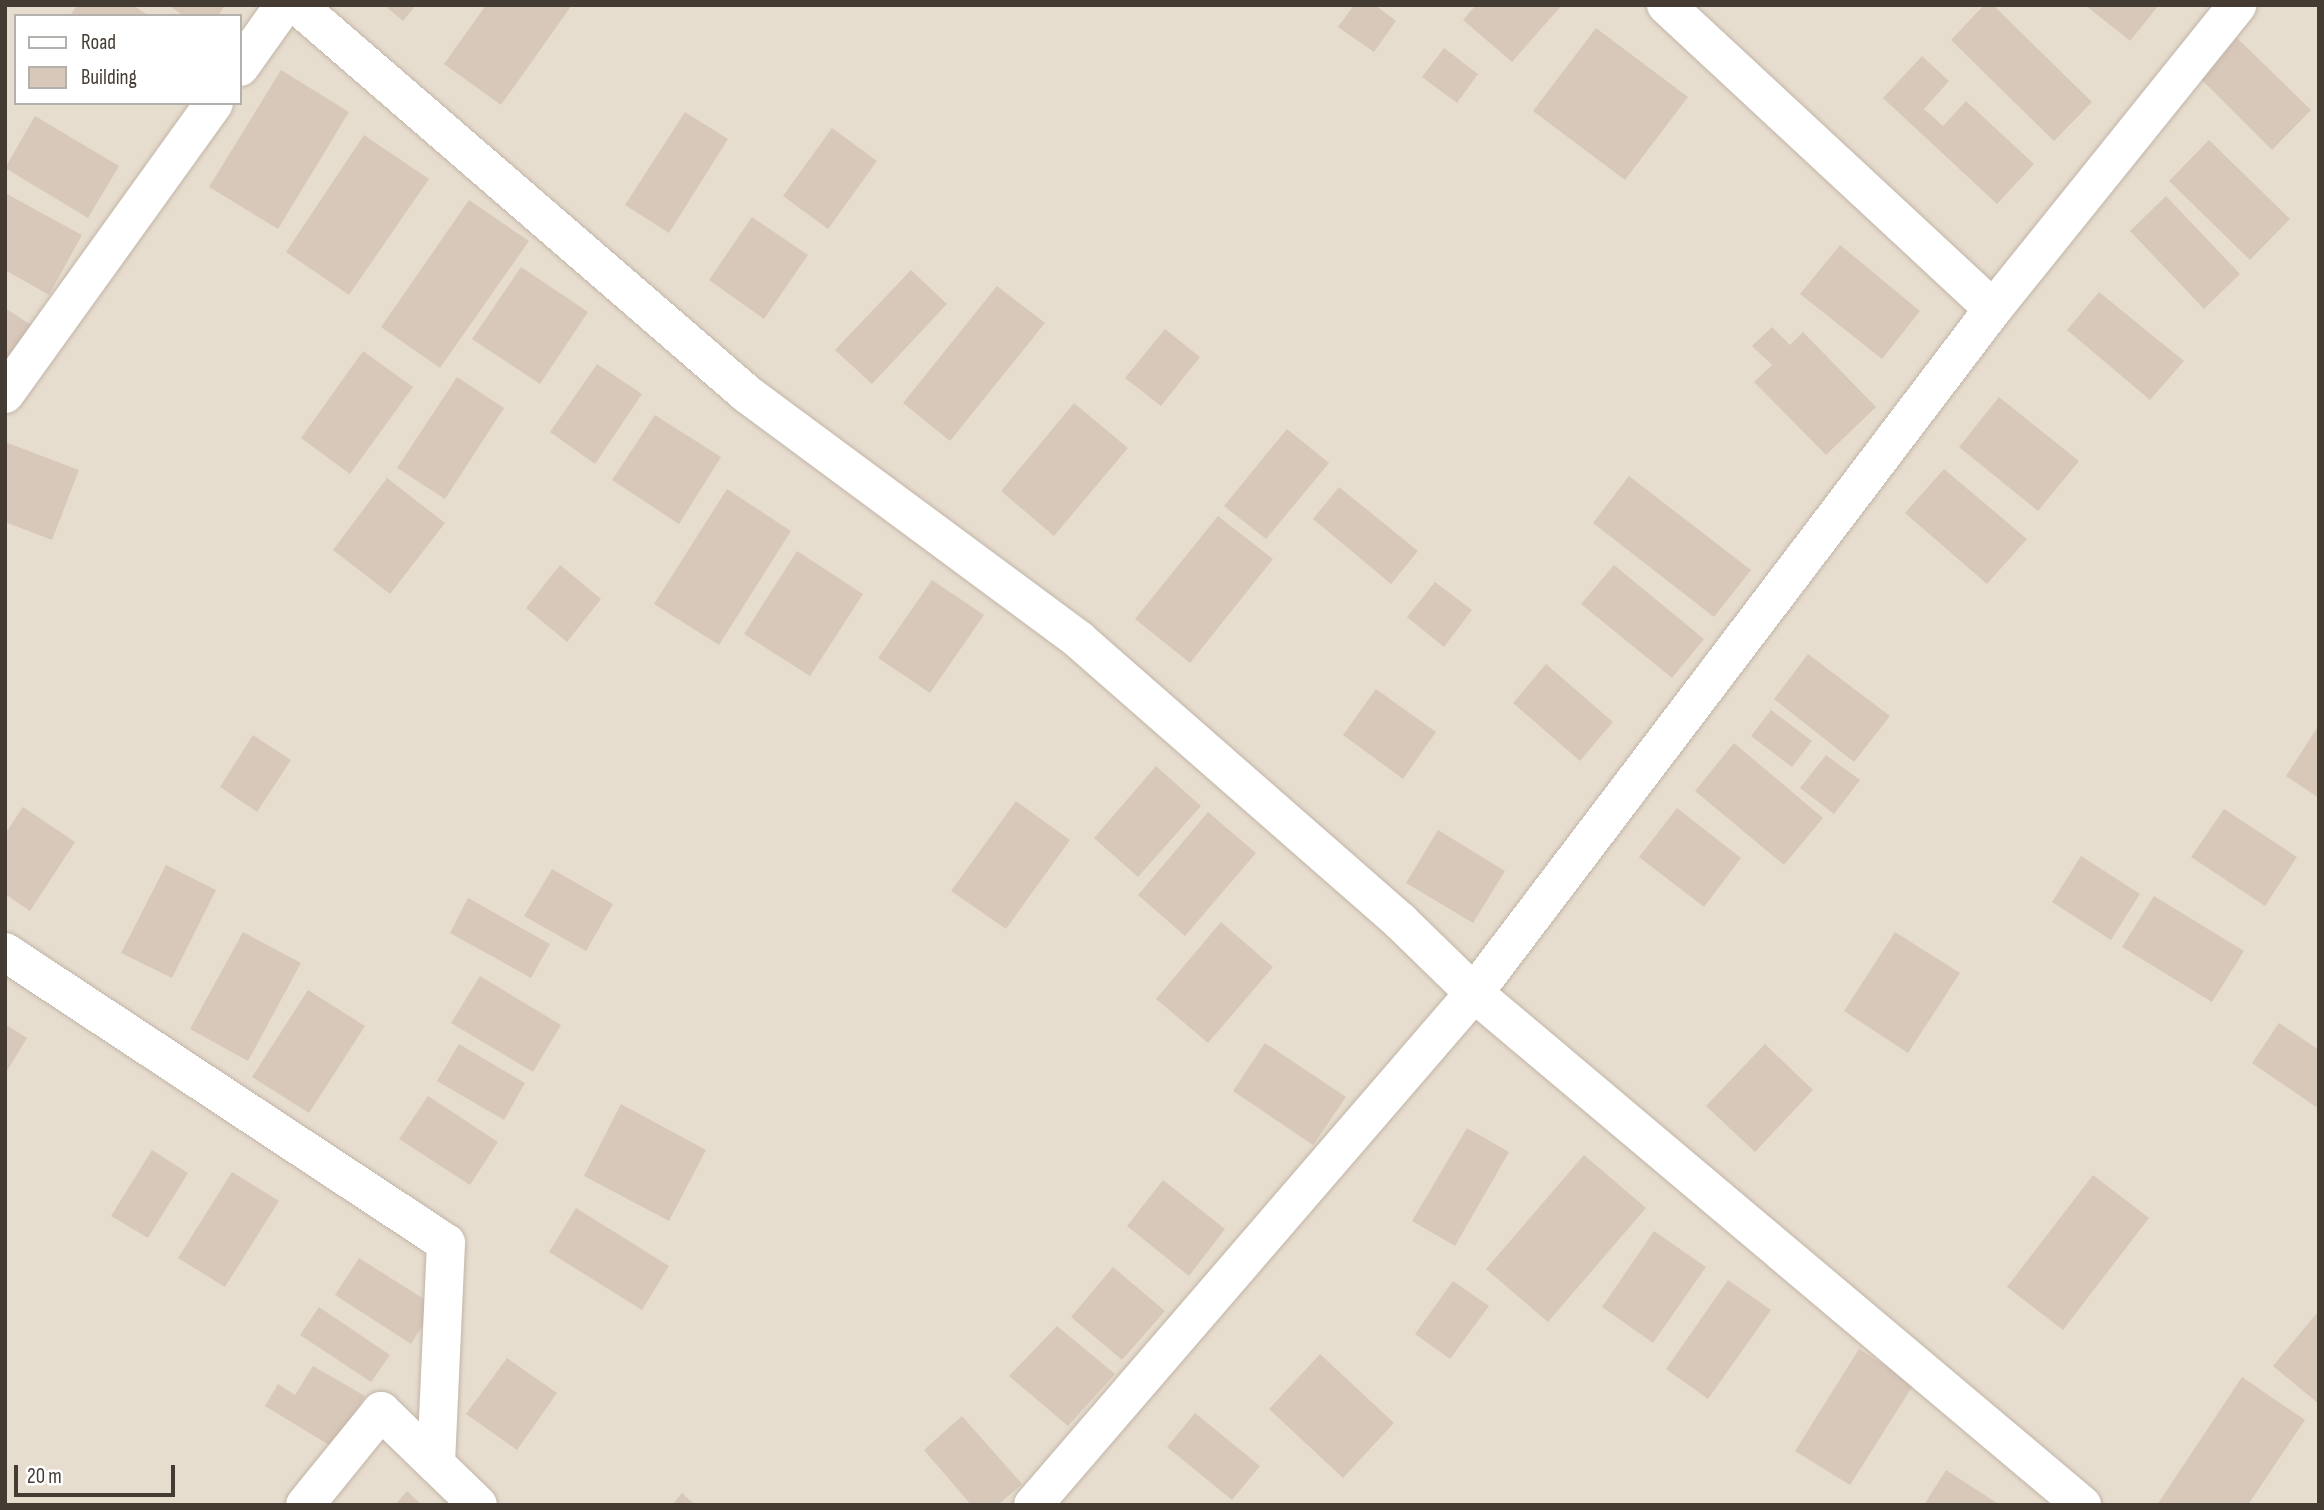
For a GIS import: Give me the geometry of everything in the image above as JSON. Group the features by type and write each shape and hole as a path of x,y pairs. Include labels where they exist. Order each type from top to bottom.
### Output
{"street":[{"path":"242,64 284,5"},
{"path":"297,5 747,394 1079,640 1400,921 1474,993 2082,1505"},
{"path":"1666,5 1993,309"},
{"path":"1038,1503 1474,993 1993,309 2237,5"},
{"path":"5,394 213,105"},
{"path":"5,952 446,1243 436,1464"},
{"path":"305,1505 381,1411 478,1505"}],"shaded area":[{"path":"5,5 2319,5 2319,1505 5,1505"}],"building":[{"path":"77,5 133,5 146,14 71,14"},
{"path":"168,5 225,5 219,14 181,14"},
{"path":"384,5 416,5 403,21"},
{"path":"486,5 572,5 501,105 444,64"},
{"path":"1354,5 1375,5 1396,21 1374,52 1338,27"},
{"path":"1476,5 1562,5 1512,62 1463,20"},
{"path":"1984,5 1993,5 2092,102 2054,141 1951,40"},
{"path":"2085,5 2159,5 2130,41"},
{"path":"1596,28 1688,97 1625,180 1533,111"},
{"path":"2237,38 2311,110 2272,150 2199,77"},
{"path":"1444,48 1478,74 1457,103 1422,77"},
{"path":"1922,56 1949,81 1924,109 1943,126 1966,101 2034,164 1997,204 1883,98"},
{"path":"281,70 349,112 278,229 209,187"},
{"path":"685,112 728,139 669,233 625,205"},
{"path":"35,116 119,166 88,218 5,168"},
{"path":"832,128 877,161 828,229 783,196"},
{"path":"364,135 429,179 349,295 286,252"},
{"path":"2209,140 2290,219 2250,260 2169,181"},
{"path":"5,193 82,235 49,295 5,270"},
{"path":"2166,196 2240,274 2204,309 2130,231"},
{"path":"469,200 529,241 440,368 381,327"},
{"path":"752,217 808,255 764,319 709,280"},
{"path":"1840,245 1920,311 1882,359 1800,294"},
{"path":"521,267 588,312 540,384 472,339"},
{"path":"911,270 947,304 872,384 835,350"},
{"path":"997,286 1045,323 950,441 903,403"},
{"path":"2099,292 2184,361 2150,400 2067,330"},
{"path":"5,308 36,328 5,375"},
{"path":"1772,327 1790,345 1803,332 1876,407 1826,455 1754,382 1772,365 1752,346"},
{"path":"1165,329 1200,357 1161,406 1125,378"},
{"path":"363,351 413,387 350,474 301,438"},
{"path":"597,364 642,394 595,464 550,432"},
{"path":"457,377 504,408 445,499 397,468"},
{"path":"1999,397 2079,461 2038,511 1959,447"},
{"path":"1074,403 1128,448 1054,536 1001,491"},
{"path":"655,415 721,457 679,524 612,480"},
{"path":"1287,429 1329,463 1266,539 1224,506"},
{"path":"5,442 79,470 52,540 5,522"},
{"path":"1944,469 2027,539 1987,584 1905,513"},
{"path":"1629,476 1751,570 1714,617 1593,523"},
{"path":"387,478 445,523 390,594 333,550"},
{"path":"1339,487 1418,551 1391,584 1313,519"},
{"path":"727,489 791,531 719,645 654,604"},
{"path":"1218,516 1273,559 1190,663 1135,619"},
{"path":"797,551 863,594 810,676 744,634"},
{"path":"560,565 601,599 567,642 526,608"},
{"path":"1614,565 1704,639 1672,678 1581,604"},
{"path":"932,580 984,615 930,693 878,658"},
{"path":"1435,582 1472,610 1444,647 1407,617"},
{"path":"1808,654 1890,716 1854,762 1774,699"},
{"path":"1546,664 1613,722 1580,761 1513,703"},
{"path":"1376,689 1436,732 1403,779 1343,735"},
{"path":"1771,710 1812,741 1792,767 1751,736"},
{"path":"2317,728 2319,729 2319,798 2286,776"},
{"path":"253,735 291,760 257,812 220,787"},
{"path":"1734,743 1823,818 1784,865 1695,791"},
{"path":"1826,755 1860,780 1834,814 1800,788"},
{"path":"1156,766 1201,806 1138,877 1094,838"},
{"path":"1016,801 1070,840 1006,929 951,891"},
{"path":"23,807 75,842 30,911 5,894 5,834"},
{"path":"1677,808 1741,858 1704,907 1639,857"},
{"path":"2224,809 2297,857 2265,906 2191,857"},
{"path":"1208,812 1256,853 1185,936 1138,895"},
{"path":"1438,830 1505,871 1473,923 1406,883"},
{"path":"2081,856 2140,894 2111,940 2052,902"},
{"path":"166,865 216,890 172,978 121,953"},
{"path":"552,869 613,904 586,951 524,916"},
{"path":"2154,896 2244,951 2212,1002 2122,947"},
{"path":"468,898 550,944 531,978 450,933"},
{"path":"1221,922 1273,967 1208,1043 1156,999"},
{"path":"243,932 301,963 248,1061 190,1029"},
{"path":"1895,932 1960,973 1908,1053 1844,1011"},
{"path":"480,976 561,1025 533,1072 451,1023"},
{"path":"308,990 365,1026 309,1113 252,1077"},
{"path":"2279,1023 2319,1050 2319,1109 2252,1063"},
{"path":"5,1024 27,1038 5,1074"},
{"path":"1265,1043 1346,1097 1313,1145 1233,1091"},
{"path":"459,1044 525,1083 504,1120 437,1081"},
{"path":"1765,1044 1813,1090 1755,1152 1706,1106"},
{"path":"428,1096 498,1142 470,1185 399,1139"},
{"path":"621,1104 706,1150 669,1221 584,1176"},
{"path":"1467,1128 1509,1152 1455,1246 1412,1221"},
{"path":"152,1150 188,1173 148,1238 111,1216"},
{"path":"1584,1155 1646,1208 1548,1322 1486,1269"},
{"path":"232,1172 279,1201 225,1287 178,1258"},
{"path":"2093,1175 2149,1218 2063,1330 2007,1287"},
{"path":"1163,1180 1225,1229 1189,1276 1127,1226"},
{"path":"576,1208 669,1266 642,1310 549,1252"},
{"path":"1654,1231 1706,1267 1653,1343 1602,1307"},
{"path":"359,1258 435,1306 411,1344 335,1295"},
{"path":"1113,1267 1165,1311 1122,1360 1071,1317"},
{"path":"1728,1280 1771,1310 1708,1399 1666,1369"},
{"path":"1453,1281 1489,1306 1450,1359 1415,1334"},
{"path":"319,1307 390,1355 371,1382 300,1335"},
{"path":"2316,1314 2319,1316 2319,1404 2273,1366"},
{"path":"1057,1326 1115,1374 1068,1426 1009,1376"},
{"path":"1859,1349 1914,1384 1850,1485 1795,1451"},
{"path":"1320,1354 1394,1423 1343,1478 1269,1409"},
{"path":"507,1358 557,1393 517,1450 466,1414"},
{"path":"313,1366 365,1396 334,1448 265,1406 278,1384 295,1395"},
{"path":"2242,1377 2305,1420 2248,1505 2157,1505"},
{"path":"1195,1413 1260,1466 1232,1500 1167,1447"},
{"path":"962,1416 1022,1484 998,1505 971,1505 924,1450"},
{"path":"1946,1470 2000,1505 1924,1505"},
{"path":"407,1491 422,1505 395,1505"},
{"path":"682,1493 695,1505 672,1505"}]}
